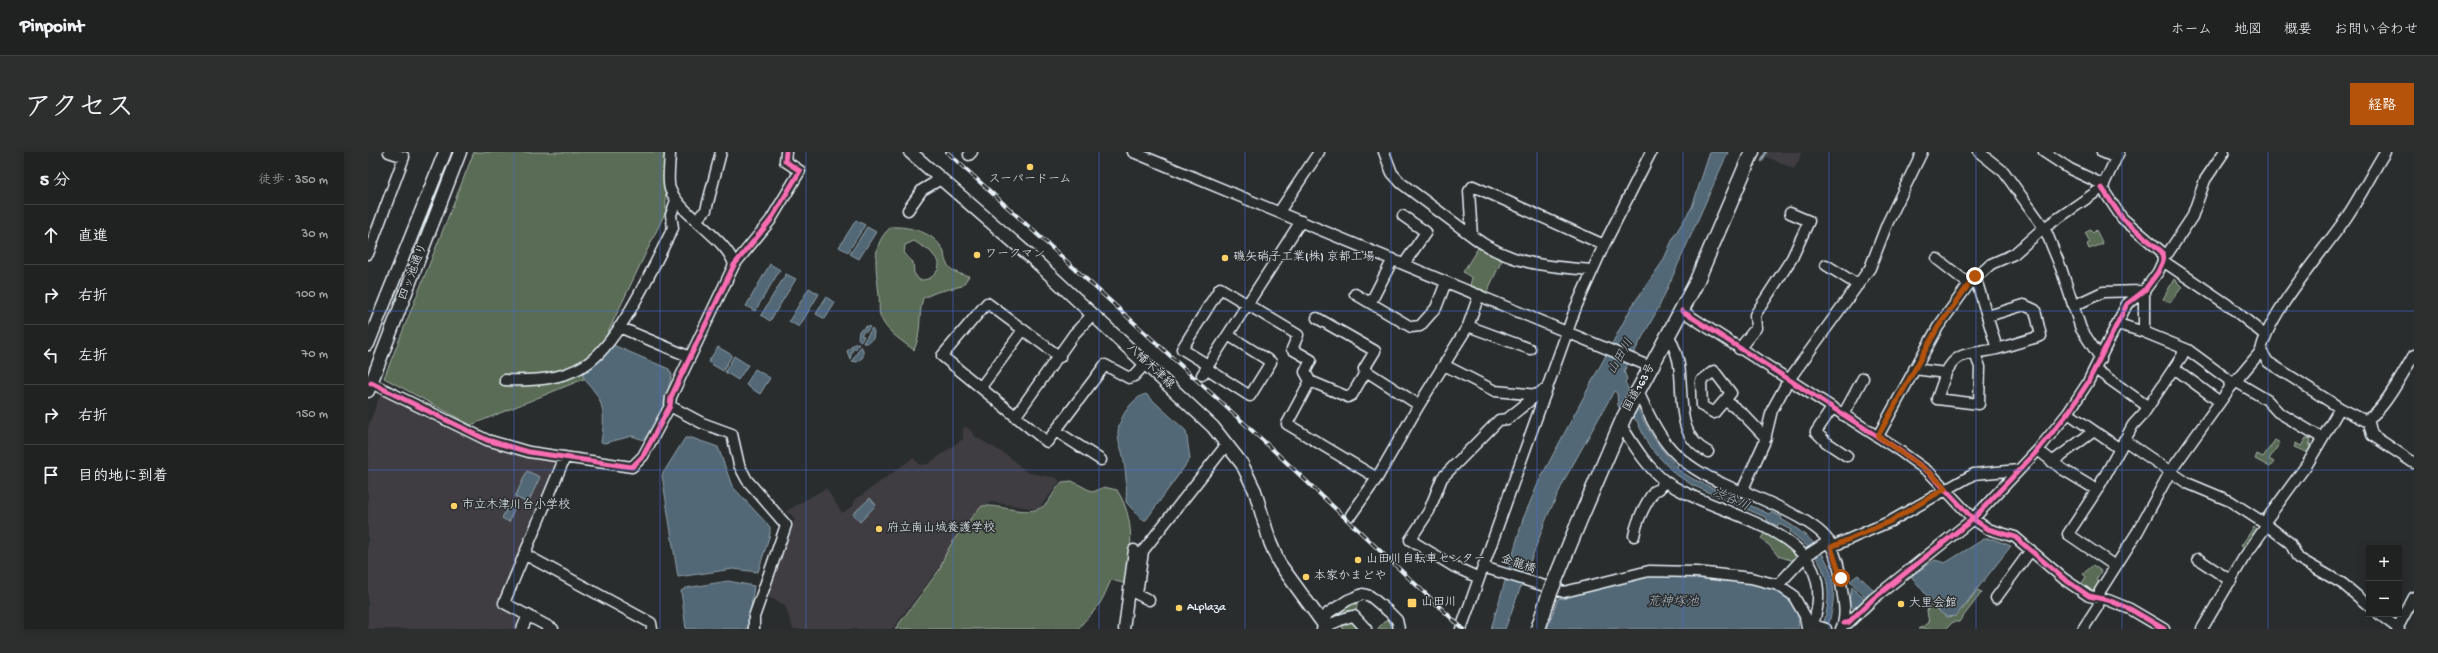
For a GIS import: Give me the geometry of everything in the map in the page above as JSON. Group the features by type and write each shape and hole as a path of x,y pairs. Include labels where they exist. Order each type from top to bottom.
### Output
{"highway":[{"name":"国道163号","path":"1538,629 1549,595 1578,524 1623,421 1682,312 1752,152"}],"main road":[{"name":"四ッ池通り","path":"368,344 444,152"},
{"name":"四ッ池通り","path":"370,387 460,152"},
{"name":"八幡木津線","path":"910,152 942,178 1093,314 1213,427 1228,444 1242,464 1255,491 1278,562 1324,628"}],"street":[{"path":"368,254 404,157 389,152"},
{"path":"670,152 670,188 676,200 727,252 734,265"},
{"path":"696,220 706,210 721,152"},
{"path":"370,387 487,440 529,452 632,467 643,456 670,406 671,397 734,265 770,221 800,171 785,161 786,152"},
{"path":"1133,152 1567,331 1651,368"},
{"path":"1280,212 1319,152"},
{"path":"1384,152 1392,173 1401,184 1472,236 1505,257 1536,264 1593,270"},
{"path":"1461,629 1479,578 1485,568 1542,393 1604,245 1652,152"},
{"path":"1746,492 1744,487 1758,460 1766,438 1772,410 1788,381 1870,268 1887,224 1922,152"},
{"path":"1979,152 2004,172 2045,230 2061,268 2084,336 2101,359"},
{"path":"2044,152 2070,169 2103,187 2122,218 2163,258 2228,305 2266,336"},
{"path":"1878,436 1938,327 1972,280 1991,264 2014,254 2103,187 2117,155 2102,152"},
{"path":"1638,392 1653,426 1664,443 1678,458 1700,473 1798,516 1828,544 1841,578 1842,626 1848,623 1873,600 1973,519 2038,450 2068,413 2101,359 2127,304 2156,276 2163,258 2192,217 2205,180 2224,152"},
{"path":"2083,629 2098,606 2099,598 2115,566 2138,531 2170,472 2220,402 2261,351 2266,336 2284,305 2347,216 2385,152"},
{"path":"908,210 922,190 942,178"},
{"path":"1472,236 1468,194 1473,186 1604,245"},
{"path":"505,380 532,381 559,376 584,366 599,354 619,327 673,228 671,215 676,200"},
{"path":"1739,348 1756,328 1755,315 1792,258 1809,221 1790,213"},
{"path":"1403,216 1426,232 1404,264"},
{"path":"1205,369 1247,306 1278,254 1301,221"},
{"path":"1371,302 1393,259"},
{"path":"1937,259 1972,280 1988,316 1997,349"},
{"path":"1826,265 1858,285"},
{"path":"1355,294 1371,302 1411,327 1420,326 1436,308 1446,282"},
{"path":"1228,335 1271,362 1250,396 1205,369 1182,349 1220,288 1247,306 1298,335 1292,349 1311,360 1305,372 1310,381 1348,397 1352,395 1366,371 1364,370 1375,351 1317,318"},
{"path":"2073,306 2103,292 2142,291"},
{"path":"2142,291 2144,332"},
{"path":"1352,515 1377,478 1419,405 1468,326 1479,296"},
{"path":"1060,357 987,303 942,356 981,387 1015,417 1048,442 1105,365 1129,378 1134,376 1146,363"},
{"path":"1975,354 1980,367 1979,404 1937,399 1951,362 1959,356 1997,349 2041,336 2035,310 2024,305 1988,316"},
{"path":"1682,312 1788,381 1878,436 1930,473 1946,488 1973,519 1988,529 2015,537 2064,579 2089,596 2130,609 2164,629"},
{"path":"1015,417 1060,357 1074,334 1093,314"},
{"path":"2118,324 2144,332 2201,358 2229,380 2233,385 2322,438"},
{"path":"1468,326 1530,349"},
{"path":"619,327 690,357"},
{"path":"981,387 1023,330"},
{"path":"1669,336 1679,365 1686,431 1698,446 1708,452"},
{"path":"2115,566 2068,534 2097,490 2122,444 2174,368 2184,349"},
{"path":"2261,351 2268,362 2360,419 2368,419 2383,404 2414,356"},
{"path":"1444,365 1495,391 1542,393"},
{"path":"2174,368 2220,402"},
{"path":"1914,369 1946,374"},
{"path":"2095,369 2147,406"},
{"path":"1366,371 1419,405"},
{"path":"1843,415 1863,378"},
{"path":"1310,381 1288,424 1377,478"},
{"path":"1479,578 1453,566 1438,555 1410,540 1429,511 1442,478 1499,420 1507,419 1542,393"},
{"path":"1726,401 1743,414 1766,438"},
{"path":"670,406 702,423 732,434 739,465 747,480 786,525 754,617 754,629"},
{"path":"1832,408 1816,432 1826,442 1847,456"},
{"path":"2202,629 2265,524 2308,463 2340,408"},
{"path":"2068,413 2094,431 2122,444 2187,483 2230,501 2265,524 2290,543 2298,558 2343,584 2366,603"},
{"path":"2368,419 2372,436 2414,463"},
{"path":"1623,421 1639,453 1665,481 1697,499 1786,537 1806,556 1813,569 1819,599 1811,625"},
{"path":"1056,431 1101,460"},
{"path":"2052,462 2094,431"},
{"path":"1149,600 1137,594 1143,551 1228,444"},
{"path":"2038,450 2052,462 2097,490"},
{"path":"553,629 504,603 565,457"},
{"path":"1826,629 1811,625 1793,595 1778,585 1806,556 1828,544 1891,521 1946,488 1974,474 2019,470"},
{"path":"1634,536 1638,518 1654,491 1659,489 1665,481"},
{"path":"1124,629 1134,550"},
{"path":"1996,598 2031,550"},
{"path":"524,554 651,623 652,629"},
{"path":"2198,559 2231,581"},
{"name":"金龍橋","path":"1485,568 1540,586 1564,592 1622,576 1665,571 1750,578 1778,585"},
{"path":"1324,628 1328,613 1356,595 1363,594 1370,596 1389,612 1397,620 1399,629"},
{"path":"2383,617 2398,629 2414,597"},
{"path":"522,629 528,615"},
{"path":"1324,628 1336,624 1347,616 1354,616 1366,629"}],"shaded area":[{"path":"1767,152 1801,152 1794,169 1765,156"},
{"name":"市立木津川台小学校","path":"385,393 469,439 513,453 556,460 559,464 499,604 518,615 519,618 515,629 368,629 368,427 380,395"},
{"name":"府立南山城養護学校","path":"967,427 976,437 1008,456 1028,473 1057,478 1060,482 1038,509 990,502 892,629 793,629 785,605 766,596 779,556 795,520 791,514 785,512 826,488 842,513 853,506 855,500 913,458 920,465 928,464 963,439 963,428"}],"green space":[{"path":"474,152 665,152 666,211 586,378 471,425 384,378"},
{"path":"891,227 920,231 934,239 939,244 944,251 946,262 950,268 969,276 962,286 937,292 923,298 918,337 914,350 887,328 880,316 876,259 877,250 884,234","holes":["914,241 930,251 939,262 938,270 934,276 919,280 914,273 913,262 904,254 905,245"]},
{"path":"2090,230 2093,233 2096,230 2103,244 2089,249 2087,244 2090,242 2085,233"},
{"path":"1478,248 1502,260 1487,292 1470,285 1472,278 1463,272"},
{"path":"2174,279 2182,287 2170,303 2163,299"},
{"path":"2306,438 2311,439 2309,446 2312,449 2311,454 2294,447 2296,443 2301,446"},
{"path":"2275,440 2280,443 2269,459 2274,462 2270,467 2255,459 2257,454 2263,457"},
{"path":"1072,481 1093,492 1104,487 1117,490 1127,513 1131,536 1127,584 1111,580 1099,605 1079,629 895,629 940,569 947,552 957,535 982,506 1024,511 1040,508 1048,502 1062,482"},
{"path":"2254,527 2260,531 2246,549 2241,546"},
{"path":"1765,531 1802,555 1794,561 1778,556 1770,546 1761,539"},
{"path":"2093,565 2101,571 2096,580 2102,584 2097,591 2091,593 2080,586 2086,577 2083,574"},
{"path":"1977,590 1982,592 1959,622 1953,622 1946,629 1918,629 1929,623 1927,611 1929,604 1933,603 1940,612 1963,609"},
{"path":"1358,600 1356,612 1335,618 1334,616"},
{"path":"1388,618 1393,629 1377,629"},
{"path":"1349,621 1357,624 1359,629 1343,629 1342,626"}],"water":[{"name":"渋谷川","path":"1710,152 1728,152 1659,307 1624,371 1627,379 1625,382 1647,428 1661,448 1678,467 1677,469 1693,479 1769,514 1771,512 1782,517 1781,519 1810,539 1820,551 1828,564 1832,578 1832,610 1827,629 1822,629 1828,600 1828,587 1825,574 1820,563 1812,552 1790,532 1791,530 1779,524 1778,526 1767,521 1767,518 1692,485 1674,473 1648,445 1637,421 1618,406 1617,393 1614,391 1566,477 1547,517 1505,629 1491,629 1523,519 1539,481 1632,306 1663,261 1674,236 1692,207"},
{"path":"856,220 865,225 848,252 839,247"},
{"path":"867,227 876,232 859,259 850,254"},
{"path":"770,264 780,270 755,311 746,306"},
{"path":"786,274 796,279 770,321 761,315"},
{"path":"809,288 819,294 799,327 789,321"},
{"path":"826,297 835,303 825,319 816,314"},
{"path":"867,326 870,327 861,335 864,336 861,342 858,338 859,331"},
{"path":"872,328 874,332 873,339 867,343 863,343"},
{"path":"854,344 859,344 855,350 853,348 850,359 847,351"},
{"path":"613,345 669,369 672,375 662,412 644,440 632,436 605,443 601,442 603,415 601,403 582,373"},
{"path":"861,346 863,350 863,357 857,362 852,361"},
{"path":"718,347 732,355 723,371 708,362"},
{"path":"734,356 748,365 738,380 725,372"},
{"path":"755,369 770,378 760,394 746,385"},
{"path":"1146,394 1186,431 1190,459 1146,520 1141,519 1126,502 1125,467 1118,429 1122,417 1130,405 1140,396"},
{"path":"685,438 692,438 718,447 732,486 770,527 770,534 758,572 733,569 678,577 662,475"},
{"path":"527,471 540,477 528,503 515,497"},
{"path":"870,498 876,505 860,522 853,514"},
{"path":"508,506 514,509 509,522 502,518"},
{"path":"1984,539 1993,539 2011,546 1956,616 1947,617 1940,612 1911,576 1935,560 1945,563"},
{"name":"荒神塚池","path":"1654,575 1717,577 1749,581 1779,590 1788,596 1792,601 1797,612 1799,624 1798,629 1547,629 1558,599 1594,587"},
{"path":"1858,575 1875,591 1867,599 1850,581"},
{"path":"728,581 754,586 748,629 686,629 681,591 686,588"},
{"path":"1852,587 1866,601 1857,610 1848,605"}],"waterway":[{"path":"1762,161 1766,152"}],"railway":[{"path":"947,152 1269,446 1463,629"}],"cycle path":[{"path":"371,383 487,440 529,452 632,467 643,456 670,406 671,397 734,265 770,221 800,171 785,161 786,152"},
{"path":"1844,623 1848,623 1873,599 1973,519 2038,450 2068,413 2087,384 2127,304 2144,291 2158,272 2163,261 2162,252 2122,218 2102,188"},
{"path":"1682,311 1897,449 1930,473 1973,519 1988,529 2015,537 2064,579 2089,596 2108,600 2130,609 2164,629"}],"place":[{"name":"スーパードーム","path":"1030,167"},
{"name":"ワークマン","path":"977,255"},
{"name":"磯矢硝子工業(株) 京都工場","path":"1225,258"},
{"name":"市立木津川台小学校","path":"454,506"},
{"name":"府立南山城養護学校","path":"879,529"},
{"name":"山田川自転車センター","path":"1358,560"},
{"name":"本家かまどや","path":"1306,577"},
{"name":"山田川","path":"1412,603"},
{"name":"大里会館","path":"1901,604"},
{"name":"ALplaza","path":"1179,608"}],"route":[{"path":"1841,578 1831,547 1860,536 1891,521 1946,488 1930,473 1878,436 1938,327 1975,276"}]}
